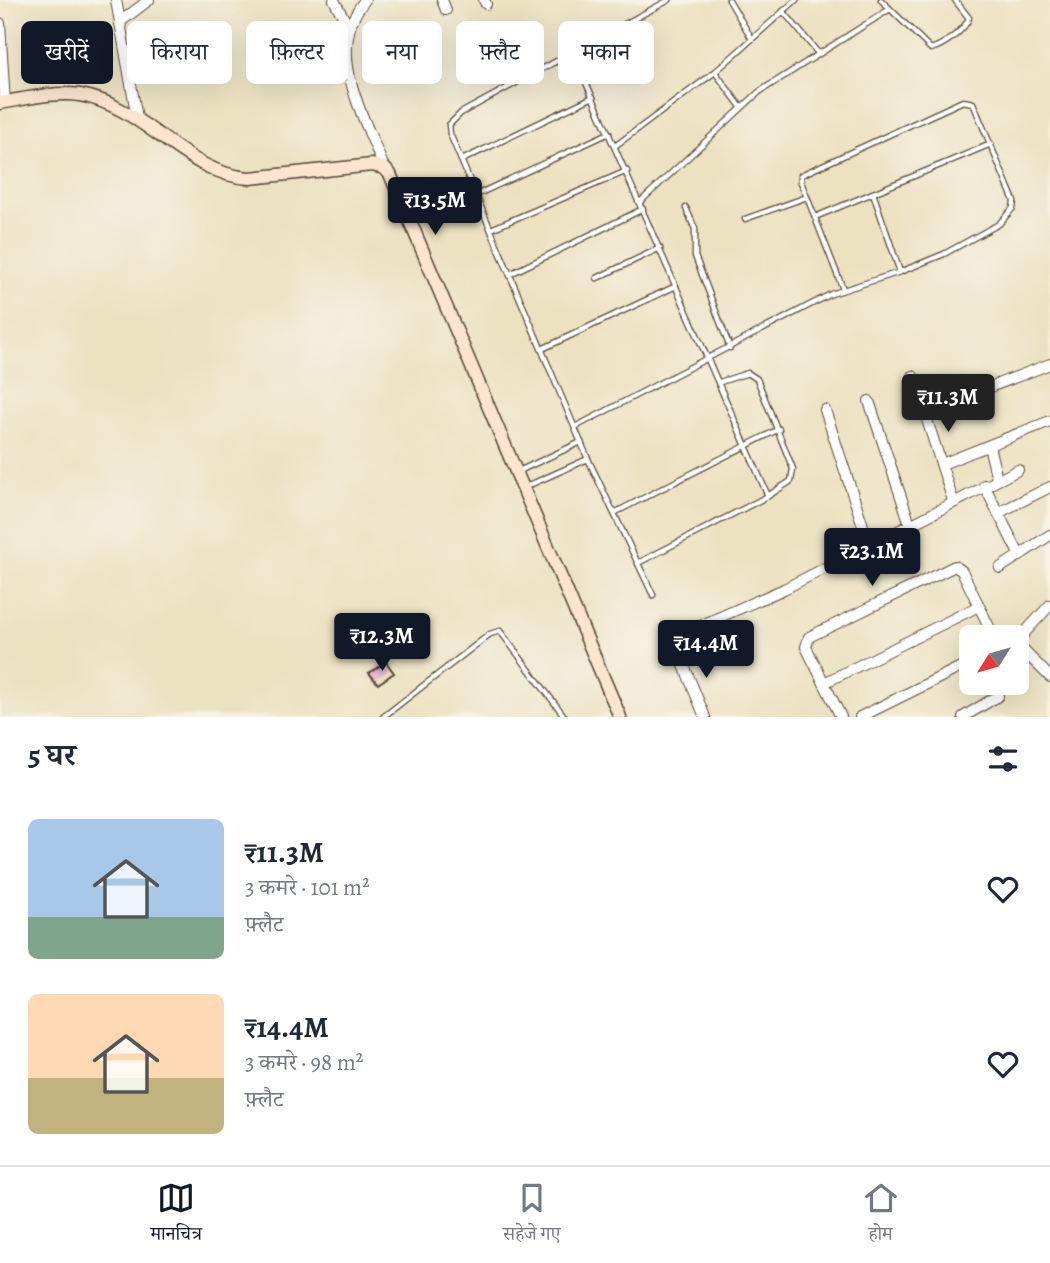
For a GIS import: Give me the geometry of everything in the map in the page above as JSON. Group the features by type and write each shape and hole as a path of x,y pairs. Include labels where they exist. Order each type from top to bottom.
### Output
{"street":[{"path":"116,0 137,118"},
{"path":"120,22 149,0"},
{"path":"334,0 345,21"},
{"path":"348,26 365,0"},
{"path":"442,0 446,10"},
{"path":"0,23 2,103 77,94 96,99 137,118 203,166 232,177 250,178 372,165 384,168"},
{"path":"348,68 384,168 390,174 525,487 620,717"},
{"path":"925,412 1050,364"},
{"path":"914,376 953,500"},
{"path":"869,401 910,524"},
{"path":"825,410 869,544"},
{"path":"942,464 1050,421"},
{"path":"989,446 998,479"},
{"path":"705,717 674,641 679,635 784,589 953,500 1018,470"},
{"path":"984,485 1020,556"},
{"path":"998,513 1050,487"},
{"path":"1000,568 1050,535"},
{"path":"841,717 806,647 809,637 951,566 959,568 988,625"},
{"path":"1029,629 1050,605"},
{"path":"824,683 979,606"},
{"path":"1029,655 1050,677"},
{"path":"860,717 959,668"},
{"path":"963,717 998,695"}],"lane":[{"path":"631,21 669,0"},
{"path":"729,0 752,39"},
{"path":"615,146 715,72 796,0"},
{"path":"881,0 931,49 943,44 967,24 969,18 955,0"},
{"path":"640,202 741,107 776,79 890,9"},
{"path":"783,11 818,53"},
{"path":"558,61 453,119 449,125 450,134 588,459 653,595"},
{"path":"715,72 741,107"},
{"path":"587,84 768,496"},
{"path":"461,160 593,97"},
{"path":"575,427 842,289 900,272 986,232 1008,215 1014,201 976,107 969,101 963,101 801,175 801,182 842,289"},
{"path":"476,195 610,132"},
{"path":"815,217 991,144"},
{"path":"491,229 627,171"},
{"path":"873,193 900,272"},
{"path":"745,219 807,197"},
{"path":"686,208 695,229 695,256 730,348"},
{"path":"510,274 643,209"},
{"path":"597,278 660,248"},
{"path":"542,349 676,286"},
{"path":"638,563 786,486 794,475 779,429 753,375 748,373 720,382"},
{"path":"614,513 744,444 779,429"},
{"path":"518,472 581,442"},
{"path":"525,487 588,459"},
{"path":"383,717 490,634 500,631 565,717"}],"building":[{"path":"386,662 394,673 378,684 369,673"}]}
